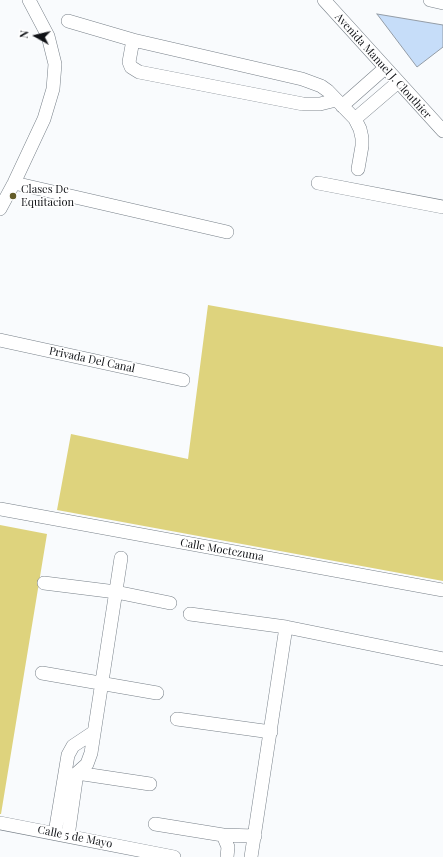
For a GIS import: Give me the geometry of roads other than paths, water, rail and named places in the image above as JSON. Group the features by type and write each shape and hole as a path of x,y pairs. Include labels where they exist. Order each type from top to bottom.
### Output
{"street":[{"path":"0,209 44,119 53,89 55,64 48,36 29,0"},
{"name":"Avenida Manuel J. Clouthier","path":"324,0 397,83 443,131"},
{"path":"430,0 443,3"},
{"path":"68,21 133,40 302,79 321,86 354,119 360,129 362,146 358,169"},
{"path":"133,40 129,62 131,67 139,72 303,104 339,103 384,68"},
{"path":"354,119 397,83"},
{"path":"14,183 227,232"},
{"path":"318,184 443,207"},
{"name":"Privada Del Canal","path":"0,340 183,380"},
{"name":"Calle Moctezuma","path":"0,509 443,590"},
{"path":"62,835 78,773 87,764 90,753 121,558"},
{"path":"44,583 116,592 170,602"},
{"path":"190,614 286,627 443,659"},
{"path":"251,857 286,627"},
{"path":"42,674 157,693"},
{"path":"177,719 271,732"},
{"path":"62,835 68,755 73,746 94,732"},
{"path":"78,773 150,784"},
{"name":"Calle 5 de Mayo","path":"0,823 174,857"},
{"path":"155,824 223,835 255,836"},
{"path":"223,835 228,847 227,857"}],"place":[{"name":"Clases De Equitacion","path":"13,196"}]}
